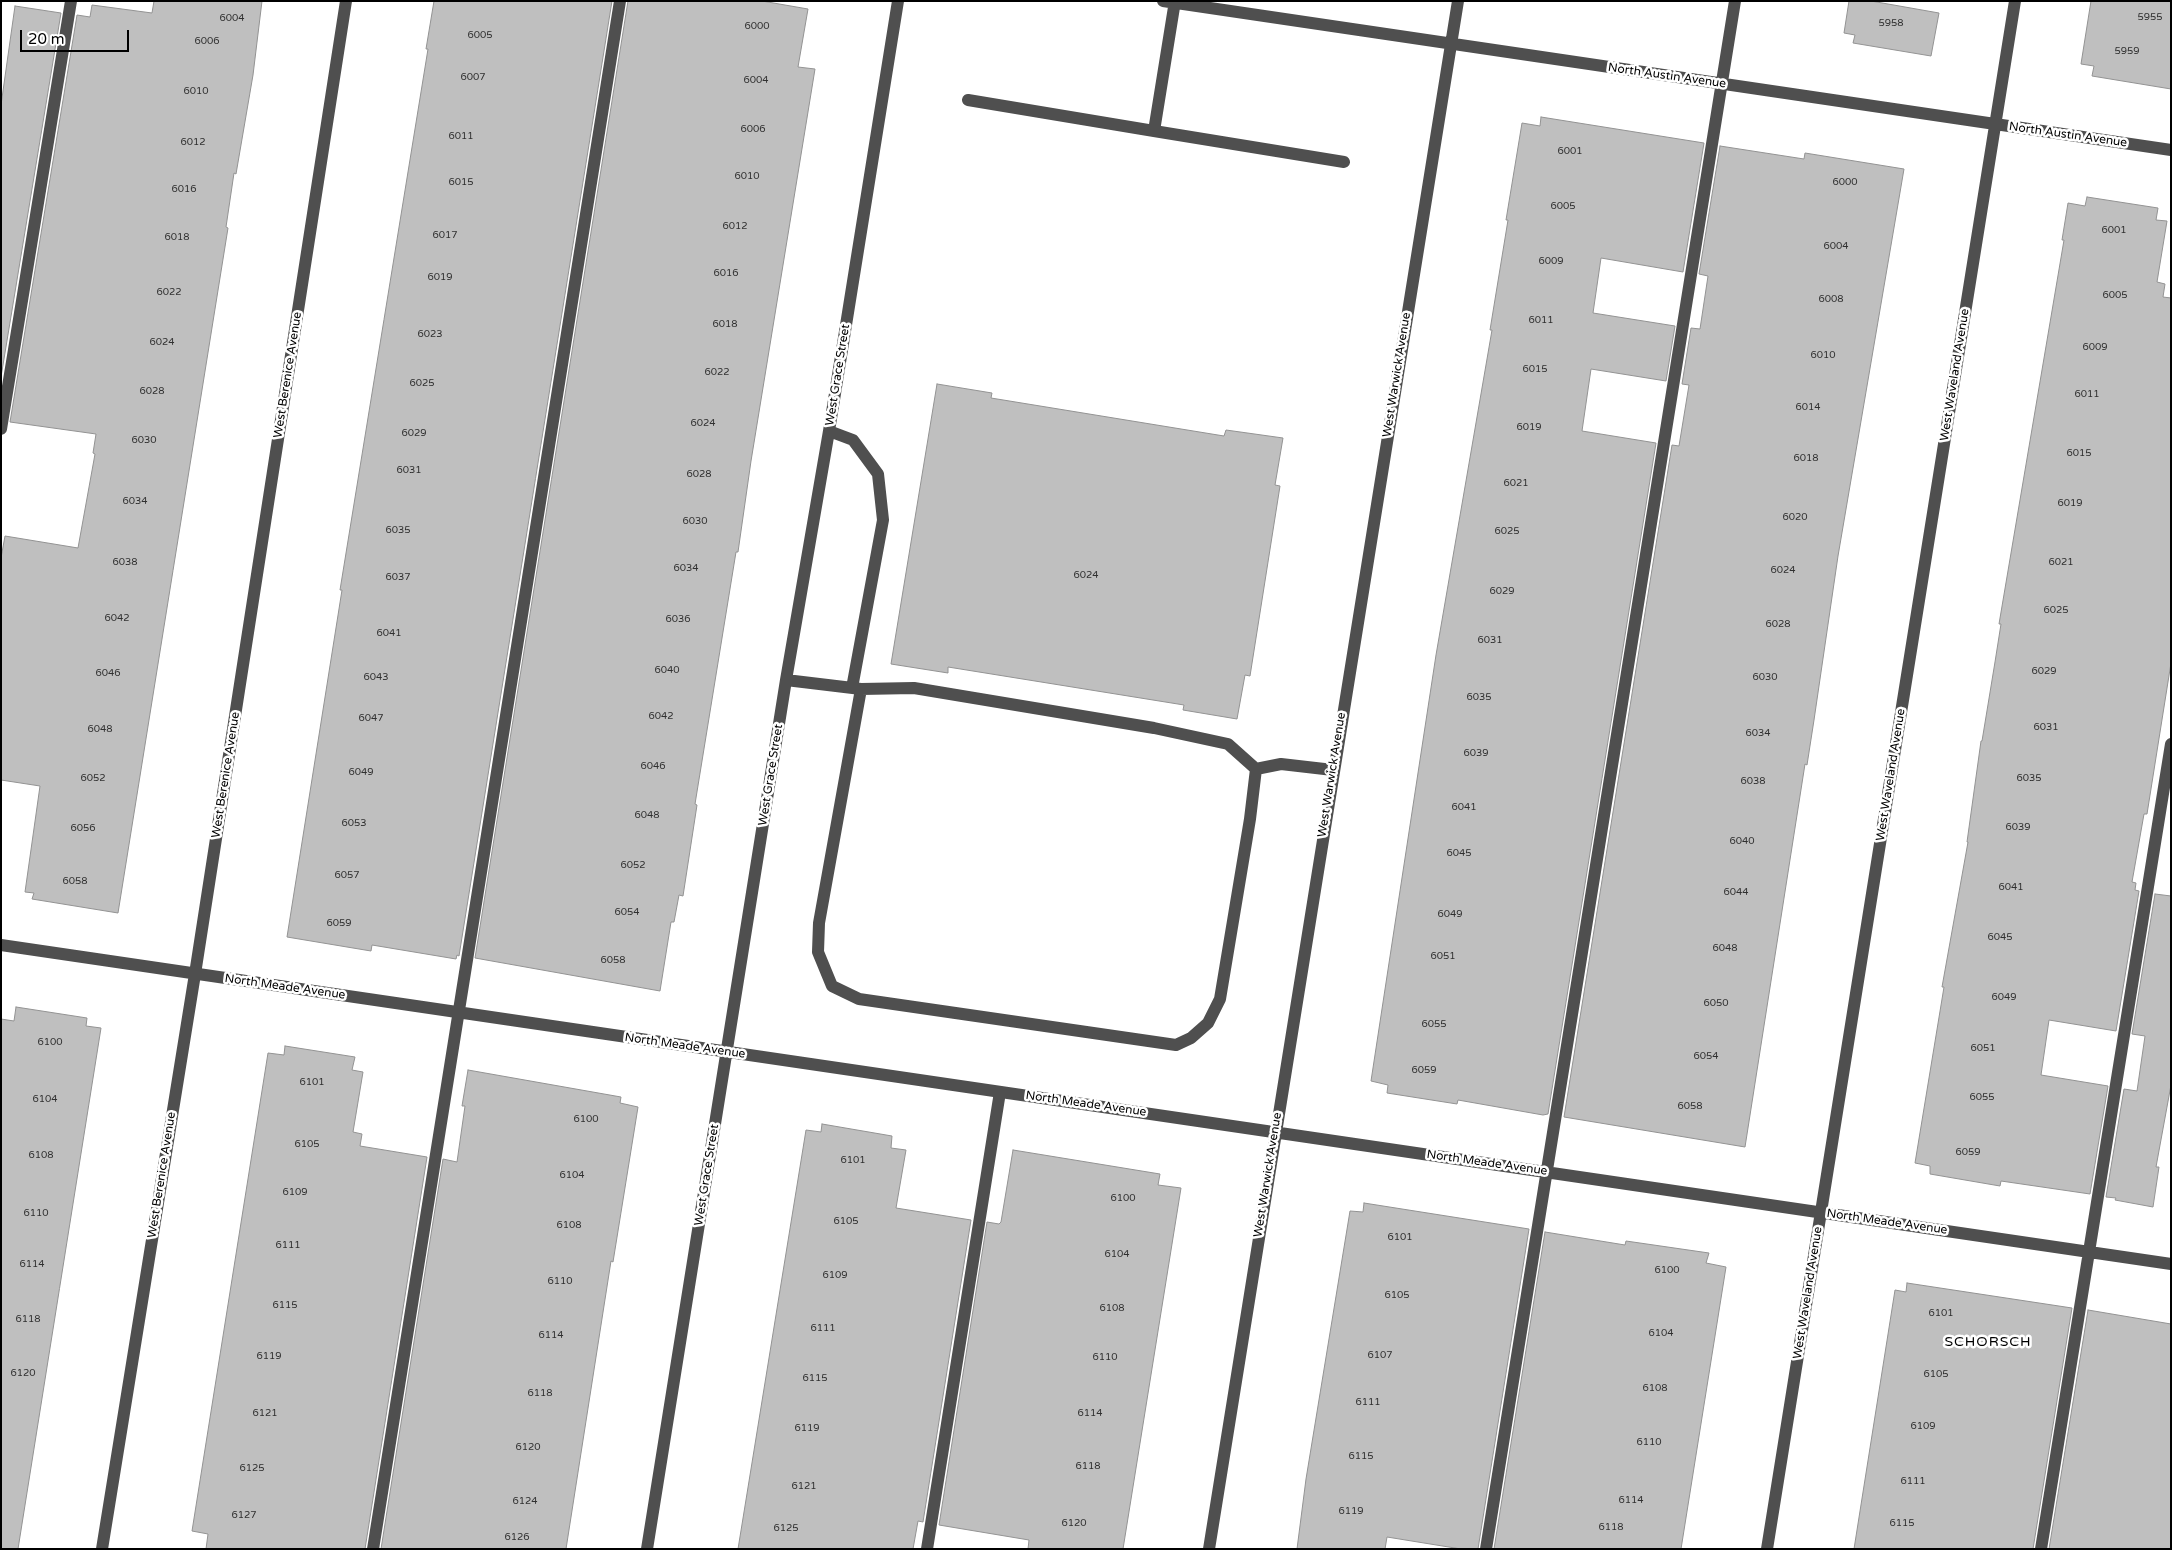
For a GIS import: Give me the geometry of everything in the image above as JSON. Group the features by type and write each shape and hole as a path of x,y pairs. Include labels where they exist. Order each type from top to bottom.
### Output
{"street":[{"path":"1,429 70,1"},
{"name":"West Berenice Avenue","path":"102,1549 195,974 346,1"},
{"path":"373,1549 620,1"},
{"name":"West Grace Street","path":"647,1549 786,680 829,431 898,1"},
{"name":"West Warwick Avenue","path":"1209,1549 1458,1"},
{"path":"1486,1549 1735,1"},
{"name":"West Waveland Avenue","path":"1767,1549 2015,1"},
{"path":"1154,131 1171,2"},
{"name":"North Austin Avenue","path":"1171,2 2171,150"},
{"path":"968,100 1344,162"},
{"path":"829,431 854,440 878,474 884,520 819,923 818,952 832,986 859,999 1139,1041 1176,1045 1192,1038 1208,1023 1220,999 1250,819 1256,769"},
{"path":"786,680 856,689 914,688 1154,728 1228,744 1256,769"},
{"path":"2041,1549 2171,744"},
{"path":"1256,769 1281,764 1333,770"},
{"name":"North Meade Avenue","path":"1,945 2171,1264"},
{"path":"927,1549 1000,1092"}],"building":[{"path":"154,1 262,1 253,75 236,174 234,173 226,227 228,228 118,913 32,899 34,893 25,892 40,786 1,780 1,558 5,536 78,548 95,454 93,453 96,434 10,422 77,15 90,17 92,5 152,13"},
{"path":"434,1 612,1 459,956 457,955 456,959 372,945 371,951 287,937 342,590 340,590 428,49 426,49"},
{"path":"628,1 762,1 808,9 798,67 815,69 738,552 736,552 695,804 697,805 683,896 679,895 674,922 671,922 660,991 475,958"},
{"path":"1849,1 1871,1 1939,13 1931,56 1853,43 1855,35 1844,33"},
{"path":"2091,1 2171,1 2171,89 2092,76 2094,66 2081,64"},
{"path":"15,6 61,13 1,377 1,105"},
{"path":"1541,117 1704,143 1683,272 1601,258 1593,313 1675,326 1666,381 1591,369 1582,431 1656,443 1548,1114 1543,1115 1458,1100 1457,1104 1387,1093 1388,1085 1371,1081 1436,655 1492,330 1490,330 1522,123 1540,126"},
{"path":"1720,146 1804,159 1805,153 1904,169 1838,556 1807,765 1805,764 1745,1147 1564,1117 1672,445 1679,446 1689,385 1682,384 1691,328 1700,329 1708,276 1699,274"},
{"path":"2087,197 2158,208 2156,220 2167,221 2157,282 2165,284 2163,297 2171,298 2171,663 2147,814 2144,814 2132,882 2136,883 2135,890 2139,891 2116,1031 2049,1020 2041,1075 2108,1086 2090,1194 2001,1181 2000,1186 1930,1174 1930,1166 1915,1163 1944,987 1942,987 1968,842 1981,741 2001,624 1999,624 2064,240 2062,240 2068,203 2085,206"},
{"path":"937,384 992,393 991,398 1224,436 1226,430 1283,438 1275,485 1280,486 1250,676 1245,675 1237,719 1183,710 1184,705 948,667 948,673 891,664"},
{"path":"2155,894 2171,896 2171,1085 2156,1167 2159,1167 2153,1207 2106,1197 2124,1089 2137,1091 2145,1036 2132,1034"},
{"path":"16,1007 87,1018 86,1026 101,1028 18,1549 1,1549 1,1019 14,1021"},
{"path":"285,1046 355,1057 352,1070 363,1072 353,1132 362,1134 360,1146 427,1157 365,1549 206,1549 208,1534 192,1531 268,1053 284,1055"},
{"path":"468,1070 621,1097 620,1103 638,1107 613,1262 611,1261 566,1549 381,1549 443,1159 457,1162 465,1106 462,1106"},
{"path":"822,1124 892,1136 891,1148 906,1150 896,1208 971,1220 923,1522 918,1521 913,1549 738,1549 806,1130 821,1132"},
{"path":"1013,1150 1160,1174 1158,1185 1181,1188 1123,1549 1028,1549 1029,1540 939,1525 987,1222 999,1224 1001,1222"},
{"path":"1364,1203 1529,1229 1478,1549 1461,1549 1387,1537 1385,1549 1297,1549 1306,1479 1350,1211 1363,1212"},
{"path":"1545,1232 1625,1245 1626,1241 1709,1253 1706,1263 1726,1267 1681,1549 1494,1549"},
{"path":"1907,1283 2072,1308 2033,1549 1854,1549 1895,1290 1906,1292"},
{"path":"2088,1310 2171,1324 2171,1549 2049,1549"}],"district":[{"name":"SCHORSCH","path":"1988,1342"}]}
